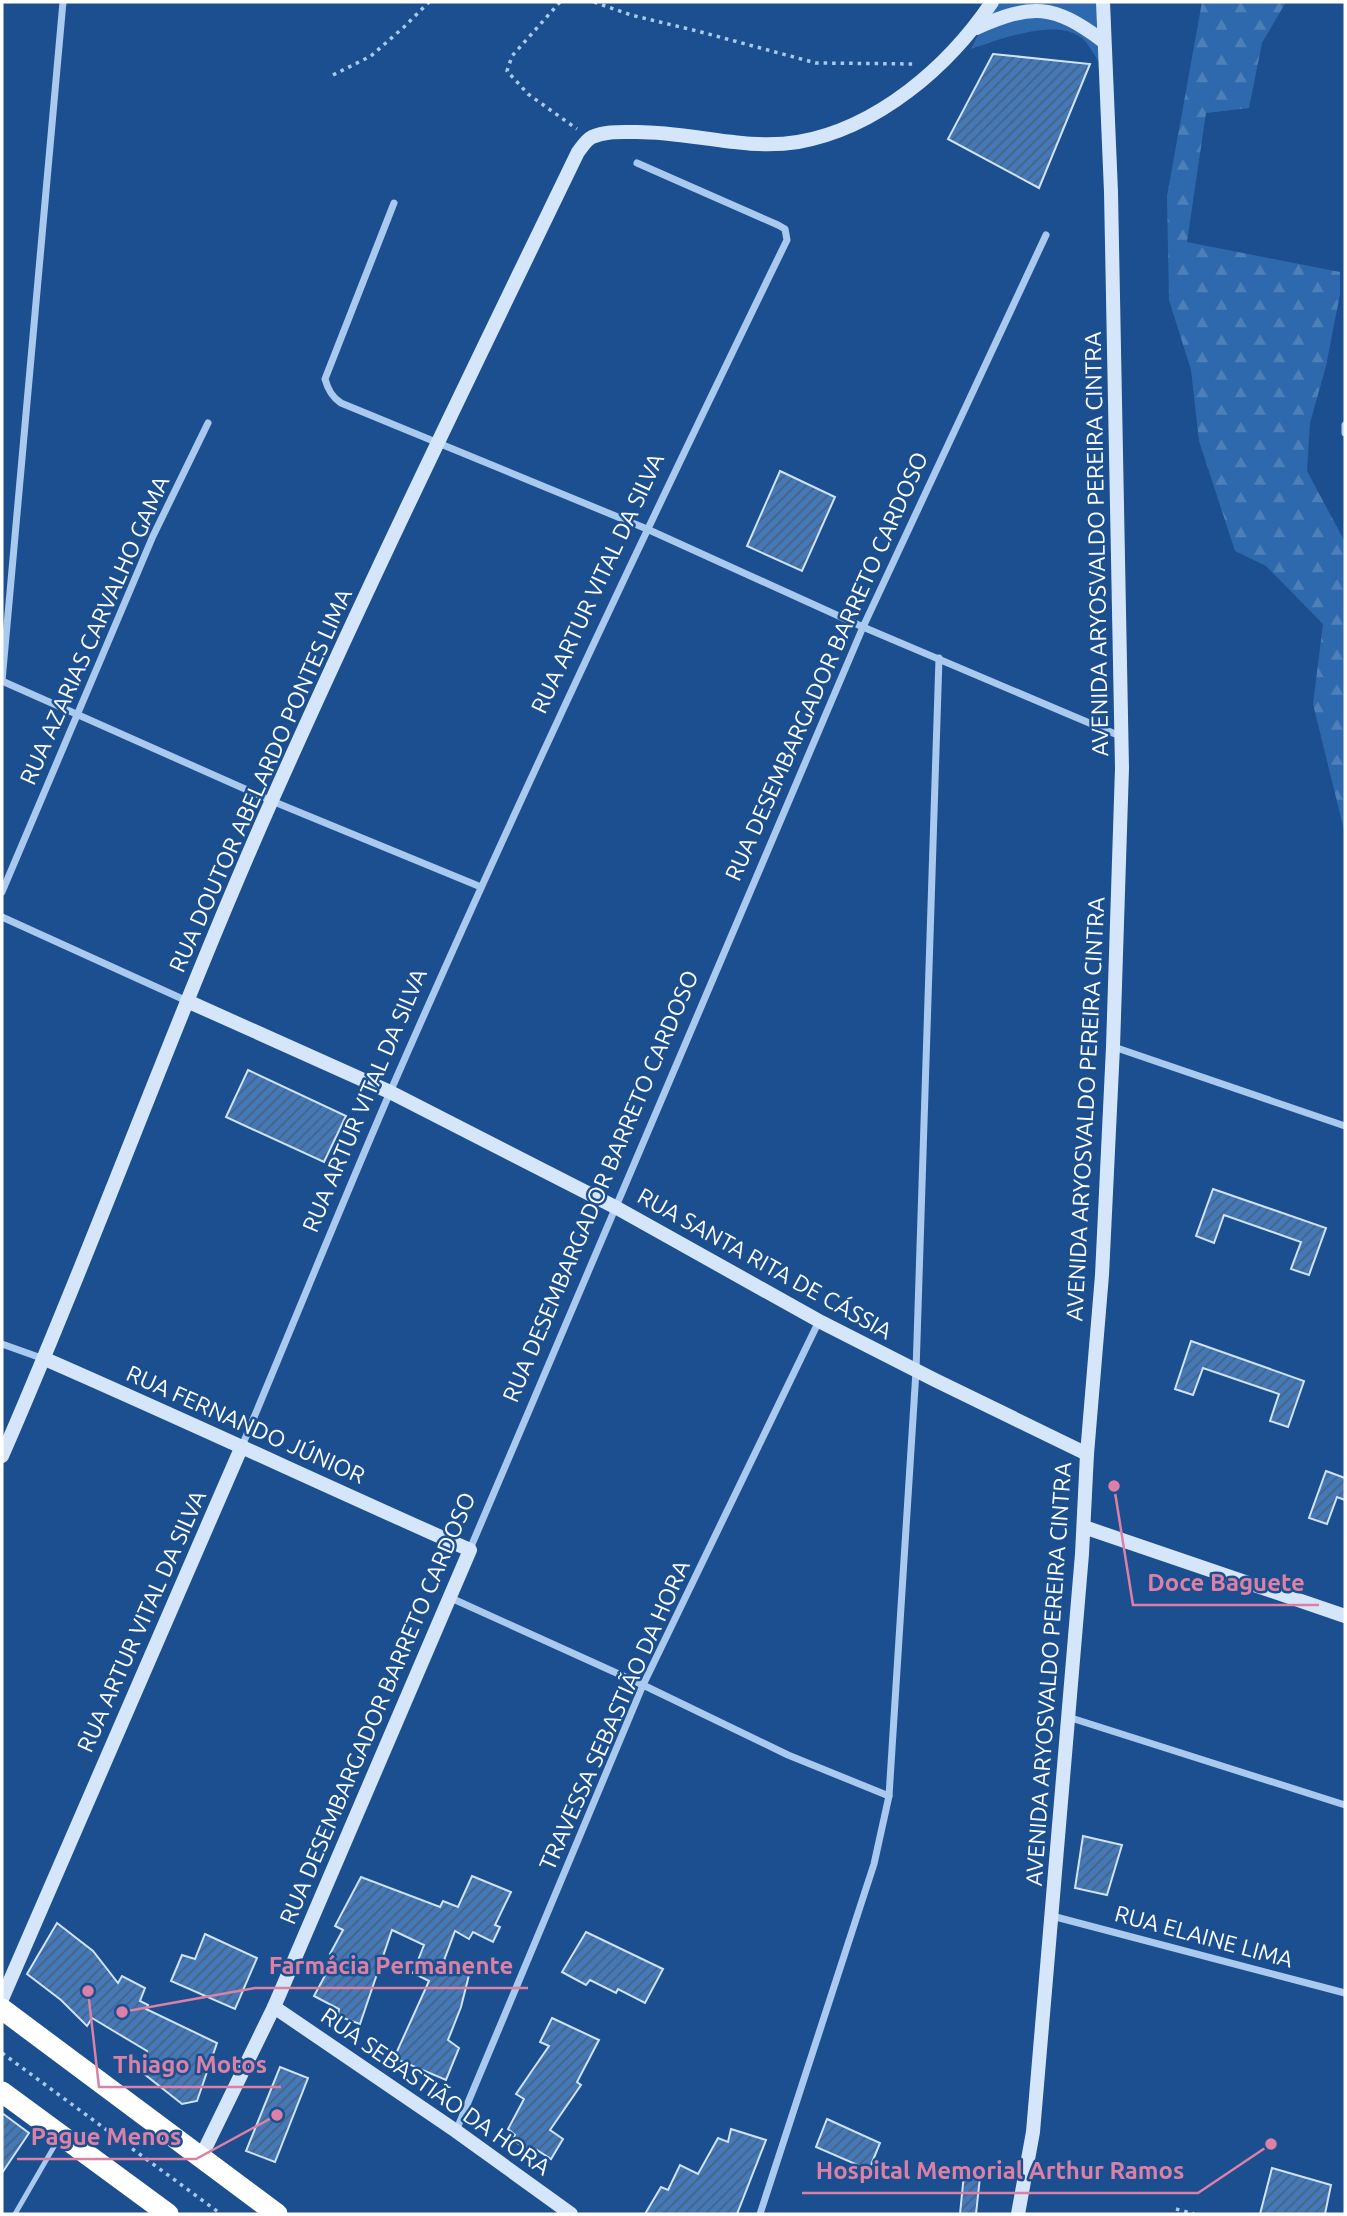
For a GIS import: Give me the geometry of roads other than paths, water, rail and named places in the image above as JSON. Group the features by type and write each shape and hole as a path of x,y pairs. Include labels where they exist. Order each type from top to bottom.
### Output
{"highway":[{"path":"2,2009 278,2214"},
{"path":"2,2092 168,2214"}],"main road":[{"path":"974,28 992,2"},
{"name":"AVENIDA ARYOSVALDO PEREIRA CINTRA","path":"1018,2214 1033,2132 1084,1527 1087,1454 1102,1275 1113,1047 1123,737 1111,192 1102,2"},
{"path":"974,28 1023,11 1046,10 1080,24 1103,41"},
{"name":"RUA DOUTOR ABELARDO PONTES LIMA","path":"2,1456 44,1359 187,1001 272,801 438,441 578,152 590,138 608,132 647,132 754,144 798,142 832,132 859,121 895,100 939,65 974,28"},
{"name":"RUA SANTA RITA DE CÁSSIA","path":"187,1001 390,1092 617,1208 818,1321 1087,1454"},
{"name":"RUA FERNANDO JÚNIOR","path":"44,1359 470,1550"},
{"name":"RUA ARTUR VITAL DA SILVA","path":"2,1999 242,1446"},
{"path":"1084,1527 1345,1616"},
{"name":"RUA DESEMBARGADOR BARRETO CARDOSO","path":"201,2157 274,2007 470,1550"},
{"name":"RUA SEBASTIÃO DA HORA","path":"274,2007 456,2131 571,2214"}],"street":[{"path":"63,2 2,681 272,801 481,887"},
{"name":"RUA ARTUR VITAL DA SILVA","path":"242,1446 390,1092 481,887 647,529 786,240 785,229 637,163"},
{"path":"394,203 325,379 334,398 647,529 863,627 1123,737"},
{"name":"RUA DESEMBARGADOR BARRETO CARDOSO","path":"470,1550 863,627 1046,235"},
{"name":"RUA AZARIAS CARVALHO GAMA","path":"2,892 153,536 208,423"},
{"path":"1345,425 1345,433"},
{"path":"760,2214 874,1864 889,1796 916,1371 939,658"},
{"name":"RUA SANTA RITA DE CÁSSIA","path":"2,917 187,1001"},
{"path":"1113,1047 1345,1126"},
{"name":"TRAVESSA SEBASTIÃO DA HORA","path":"456,2131 643,1685 818,1321"},
{"name":"RUA FERNANDO JÚNIOR","path":"2,1344 44,1359"},
{"path":"451,1598 643,1685 788,1755 889,1796"},
{"path":"1068,1717 1345,1805"},
{"name":"RUA ELAINE LIMA","path":"1052,1916 1345,1993"}],"lane":[{"path":"16,2214 60,2135"}],"place":[{"name":"Doce Baguete","path":"1114,1486"},
{"name":"Thiago Motos","path":"88,1991"},
{"name":"Farmácia Permanente","path":"122,2012"},
{"name":"Pague Menos","path":"277,2115"},
{"name":"Hospital Memorial Arthur Ramos","path":"1271,2144"}]}
